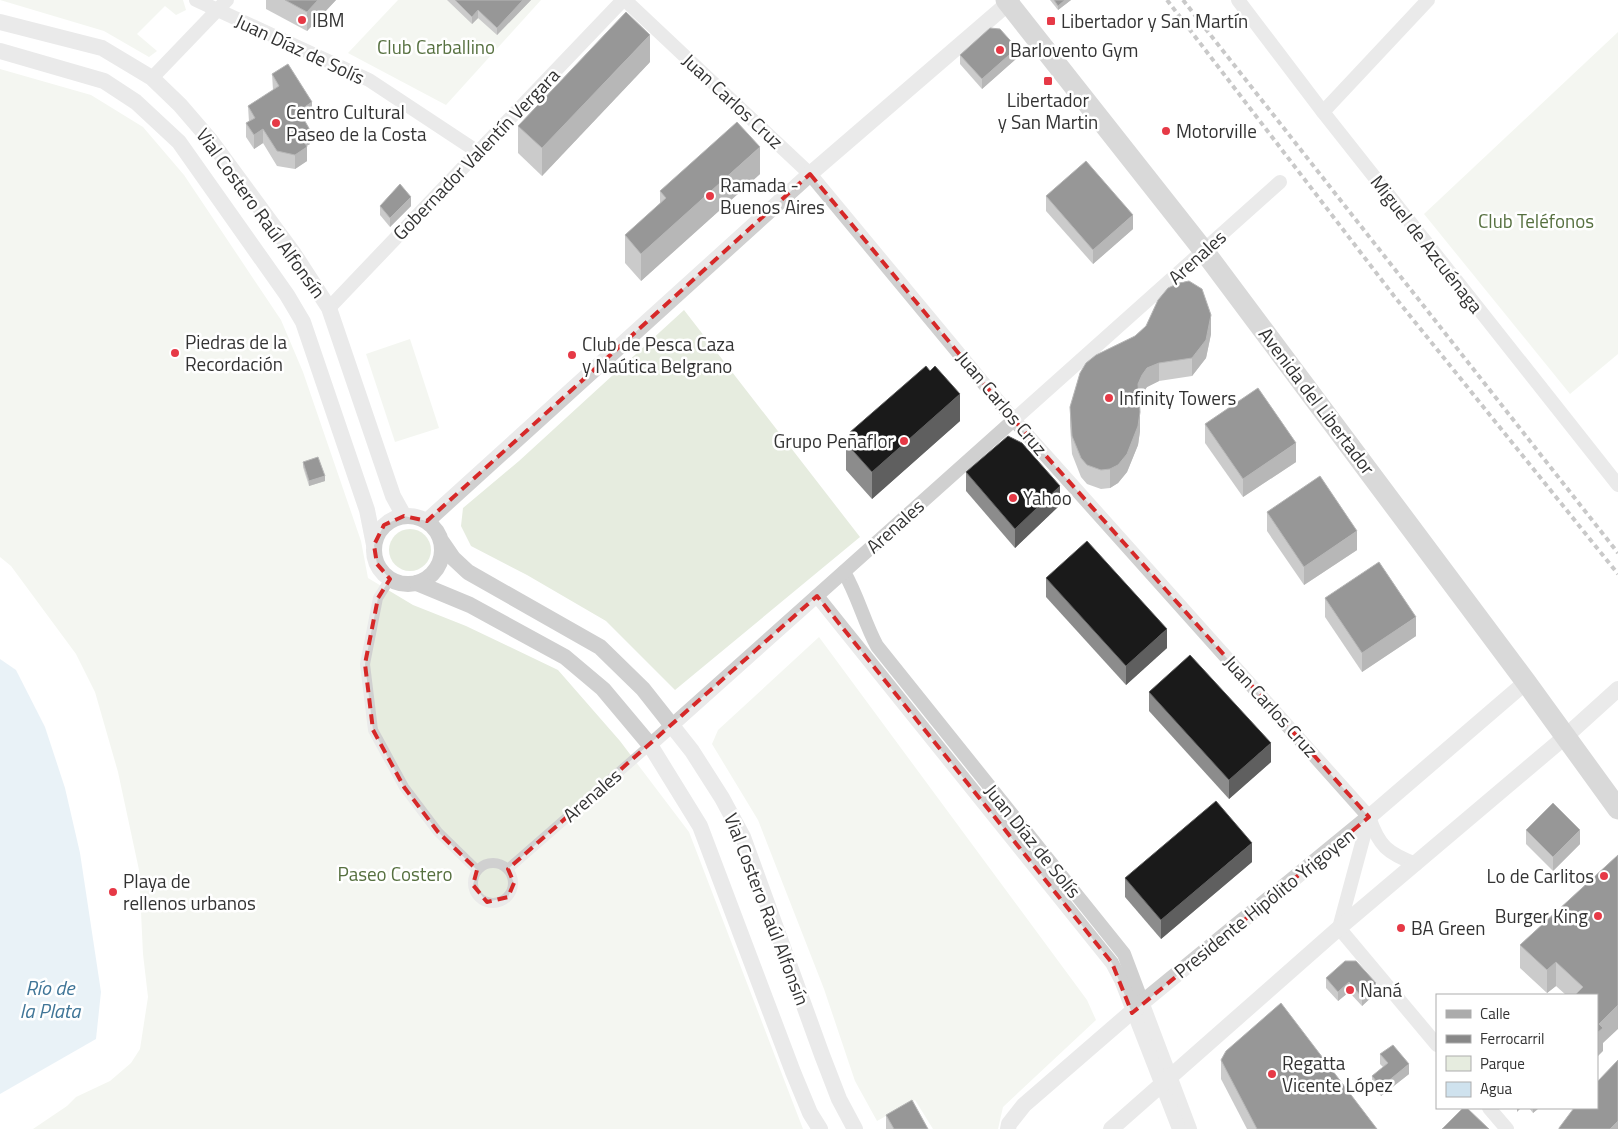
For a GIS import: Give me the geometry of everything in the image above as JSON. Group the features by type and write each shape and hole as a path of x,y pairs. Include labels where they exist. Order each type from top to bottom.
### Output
{"main road":[{"name":"Avenida del Libertador","path":"1009,1 1204,250 1566,736 1618,810"}],"street":[{"name":"Juan Díaz de Solís","path":"196,0 369,80 478,152"},
{"path":"152,78 227,0"},
{"name":"Gobernador Valentín Vergara","path":"329,308 624,0"},
{"name":"Juan Carlos Cruz","path":"624,0 810,174 1014,420 1369,817 1377,840 1396,856 1416,864"},
{"name":"Miguel de Azcuénaga","path":"1238,0 1322,112 1618,485"},
{"path":"1322,112 1428,0"},
{"path":"427,521 810,174 1009,1"},
{"name":"Vial Costero Raúl Alfonsín","path":"0,22 102,48 152,78 180,105 211,141 294,254 329,308 392,496 404,516"},
{"name":"Vial Costero Raúl Alfonsín","path":"0,51 104,81 136,102 179,142 287,295 303,322 367,510 374,545"},
{"name":"Arenales","path":"508,869 818,596 1280,182"},
{"path":"404,516 412,516 427,521 434,526 442,542 442,552 435,571 417,583 408,584 390,578 377,564 374,545 384,525 404,516"},
{"name":"Vial Costero Raúl Alfonsín","path":"442,542 453,558 468,572 600,647 638,683 673,725 718,791 743,836 839,1099 855,1129"},
{"name":"Juan Díaz de Solís","path":"844,572 857,595 865,624 877,646 1124,954 1138,1008 1166,1081 1190,1129"},
{"path":"390,578 378,598 365,664 373,730 404,787 438,832 477,870"},
{"name":"Vial Costero Raúl Alfonsín","path":"417,583 470,605 571,661 603,689 650,745 690,808 708,844 793,1072 810,1113 820,1129"},
{"name":"Juan Díaz de Solís","path":"818,596 1112,963 1138,1008"},
{"name":"Presidente Hipólito Yrigoyen","path":"1008,1129 1009,1124 1024,1105 1369,817 1526,682"},
{"path":"1111,1129 1339,928 1618,690"},
{"path":"1339,928 1369,817"},
{"path":"492,862 501,864 508,869 512,875 512,890 508,897 494,903 480,898 475,892 473,885 477,870 484,864 492,862"},
{"path":"1339,928 1436,1044"},
{"name":"Juan Díaz de Solís","path":"1166,1081 1179,1129"},
{"path":"1490,1109 1507,1129"}],"highlighted area":[{"path":"810,174 1014,420 1369,817 1132,1013 1112,963 817,596 508,869 514,883 508,897 487,902 473,885 477,870 438,832 404,787 373,730 365,664 378,598 390,579 377,564 374,545 384,525 404,516 427,521"}],"green space":[{"path":"0,0 183,0 186,10 176,15 165,6 137,34 157,51 149,57 104,31"},
{"name":"Club Carballino","path":"398,0 541,0 446,105 348,53"},
{"name":"Club Teléfonos","path":"1618,32 1618,354 1570,394 1424,214"},
{"name":"Paseo Costero","path":"0,69 91,95 143,127 184,175 281,320 303,372 361,541 368,578 413,605 466,626 558,670 620,741 689,832 803,1129 33,1129 67,1106 76,1097 110,1081 131,1063 140,1049 148,997 143,954 139,870 118,772 95,692 76,654 11,566 0,557"},
{"path":"684,310 860,537 675,690 606,621 527,575 471,546 461,526 463,508 519,461"},
{"path":"410,339 439,428 395,442 366,354"},
{"path":"410,529 425,535 431,550 425,565 410,571 395,565 389,550 395,535"},
{"path":"819,637 1087,1000 1096,1020 1003,1107 998,1129 933,1129 915,1100 877,1121 855,1081 824,989 758,820 712,744 718,730"}],"water":[{"name":"Río de la Plata","path":"0,659 16,670 45,727 65,788 80,853 101,992 96,1039 0,1094"}],"building":[{"path":"285,0 318,0 307,12"},
{"path":"455,0 523,0 497,28 478,10 472,17"},
{"path":"1054,0 1065,0 1058,6"},
{"path":"626,12 650,35 542,148 518,126"},
{"path":"990,28 1000,29 1017,48 982,79 960,55"},
{"name":"Centro Cultural Paseo de la Costa","path":"288,64 312,102 299,111 310,130 301,135 307,147 295,155 277,151 263,129 254,135 246,123 255,118 248,106 279,86 272,74"},
{"path":"737,122 760,147 641,254 625,235 666,198 660,191"},
{"path":"1086,161 1133,215 1093,250 1046,196"},
{"path":"400,184 411,197 390,218 380,206"},
{"name":"Infinity Towers","path":"1189,281 1202,289 1211,315 1206,340 1192,358 1159,363 1147,368 1138,384 1140,412 1138,426 1127,454 1118,465 1110,469 1101,470 1087,465 1081,458 1072,436 1070,407 1080,373 1086,363 1096,355 1135,336 1146,326 1158,300 1168,288"},
{"path":"926,366 930,371 935,366 960,394 872,472 846,443 852,438 849,433"},
{"path":"1258,388 1296,443 1243,479 1205,424"},
{"name":"Yahoo","path":"1008,436 1022,443 1060,486 1015,529 966,472"},
{"path":"318,457 325,476 309,481 303,462"},
{"path":"1320,476 1357,531 1304,567 1267,512"},
{"path":"1087,541 1167,629 1126,666 1046,578"},
{"path":"1379,562 1416,617 1362,653 1325,598"},
{"path":"1190,655 1271,743 1229,780 1149,692"},
{"path":"1216,801 1252,843 1161,920 1125,878"},
{"path":"1553,803 1580,830 1553,857 1526,830"},
{"path":"1618,855 1618,1005 1599,1024 1603,1028 1598,1032 1598,994 1576,994 1583,987 1556,962 1547,970 1520,945"},
{"path":"1345,961 1356,961 1376,983 1362,997 1349,982 1338,992 1326,978"},
{"name":"Regatta Vicente López","path":"1281,1003 1377,1129 1257,1129 1221,1060 1226,1051"},
{"path":"1393,1045 1409,1064 1381,1087 1372,1076 1388,1063 1380,1054"},
{"path":"1618,1060 1618,1121 1610,1129 1559,1129 1573,1109 1598,1109 1598,1081"},
{"path":"912,1100 928,1129 894,1129 886,1115"},
{"path":"1462,1109 1468,1109 1489,1129 1442,1129"}],"railway":[{"path":"1167,0 1394,296 1618,574"},
{"path":"1183,0 1618,553"}],"place":[{"name":"IBM","path":"302,20"},
{"name":"Libertador y San Martín","path":"1051,21"},
{"name":"Barlovento Gym","path":"1000,50"},
{"name":"Libertador y San Martin","path":"1048,81"},
{"name":"Centro Cultural Paseo de la Costa","path":"276,123"},
{"name":"Motorville","path":"1166,131"},
{"name":"Ramada - Buenos Aires","path":"710,196"},
{"name":"Piedras de la Recordación","path":"175,353"},
{"name":"Club de Pesca Caza y Naútica Belgrano","path":"572,355"},
{"name":"Infinity Towers","path":"1109,398"},
{"name":"Grupo Peñaflor","path":"904,441"},
{"name":"Yahoo","path":"1013,498"},
{"name":"Lo de Carlitos","path":"1604,876"},
{"name":"Playa de rellenos urbanos","path":"113,892"},
{"name":"Burger King","path":"1598,916"},
{"name":"BA Green","path":"1401,928"},
{"name":"Naná","path":"1350,990"},
{"name":"Regatta Vicente López","path":"1272,1074"}]}
